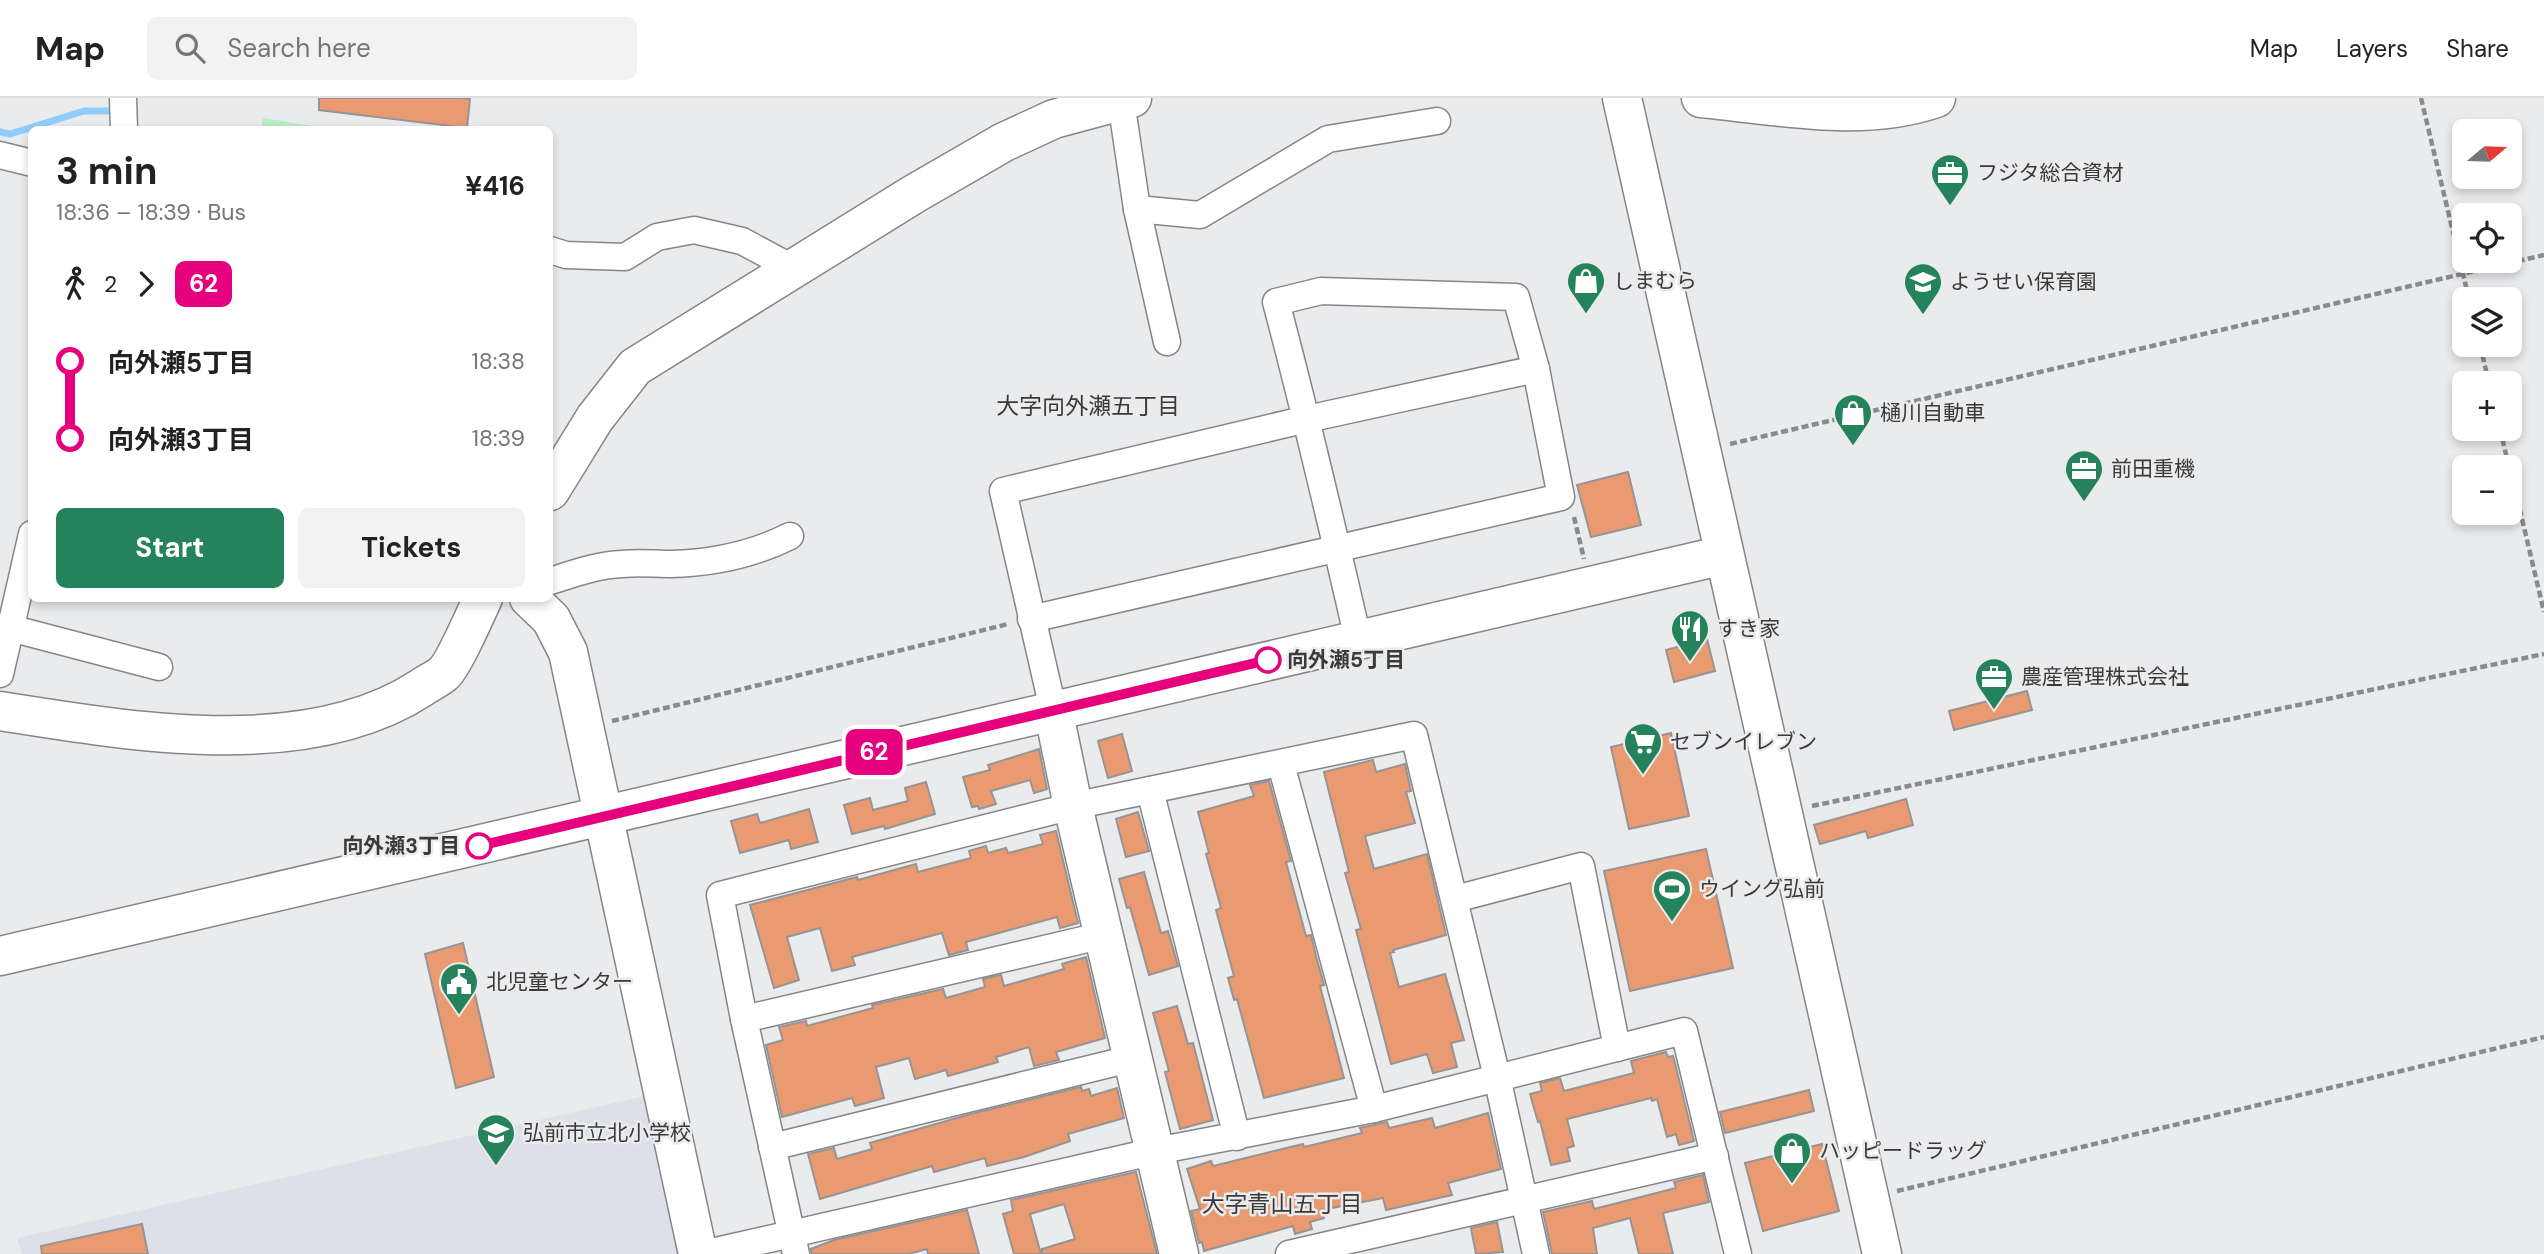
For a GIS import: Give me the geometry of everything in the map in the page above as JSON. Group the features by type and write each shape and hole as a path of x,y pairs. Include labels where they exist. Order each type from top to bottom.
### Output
{"street":[{"path":"123,98 124,126"},
{"path":"1622,98 1882,1254"},
{"path":"1700,98 1842,111 1896,108 1936,98"},
{"path":"556,468 635,367 925,187 1004,142 1052,109 1126,99 1137,209 1167,342"},
{"path":"1137,209 1200,215 1328,139 1437,121"},
{"path":"0,155 28,162"},
{"path":"553,251 566,255 625,257 657,237 694,230 743,241 794,269"},
{"path":"1031,619 1337,549 1561,497 1536,369 1516,296 1321,291 1276,302 1307,419 1337,549 1358,639"},
{"path":"1180,1254 1073,806 1003,491 1307,419 1536,369"},
{"path":"553,580 586,569 622,564 674,564 728,558 768,547 790,536"},
{"path":"0,674 28,551"},
{"path":"0,956 1724,555"},
{"path":"0,711 107,728 197,734 282,732 345,723 403,700 446,672 481,602"},
{"path":"533,602 551,619 568,652 700,1254 793,1244 1156,1151 1374,1109 1684,1031 1738,1254"},
{"path":"10,628 159,667"},
{"path":"793,1244 720,895 1073,806 1414,734 1497,1077 1536,1254"},
{"path":"1281,764 1374,1109"},
{"path":"1150,789 1237,1137"},
{"path":"1455,899 1581,866 1617,1048"},
{"path":"744,1019 1104,935"},
{"path":"772,1147 1134,1058"},
{"path":"1289,1254 1715,1156"}],"path":[{"path":"2421,98 2466,287"},
{"path":"1700,451 2544,255"},
{"path":"1561,497 1571,504 1585,563"},
{"path":"2522,521 2544,612"},
{"path":"584,728 1031,619"},
{"path":"1782,812 2544,654"},
{"path":"1869,1197 2544,1037"}],"shaded area":[{"name":"弘前市立北小学校","path":"645,1096 679,1254 22,1254 17,1238"}],"green space":[{"path":"263,118 312,126 262,126"}],"building":[{"path":"319,98 470,99 467,126 319,110"},
{"path":"1628,472 1641,525 1591,537 1577,485"},
{"path":"1707,639 1715,671 1674,682 1666,650"},
{"path":"2027,691 2032,710 1954,730 1949,711"},
{"path":"1671,733 1689,816 1629,829 1611,747"},
{"path":"1122,734 1132,771 1108,778 1098,741"},
{"path":"1039,749 1047,789 1034,793 1030,780 991,791 996,804 979,809 978,806 972,807 963,777 990,770 988,765"},
{"path":"1373,760 1376,772 1405,764 1411,791 1406,792 1415,823 1365,836 1374,869 1427,854 1446,935 1390,953 1399,987 1445,974 1464,1040 1451,1043 1457,1067 1433,1073 1427,1054 1391,1064 1356,930 1361,929 1345,873 1349,872 1324,772"},
{"path":"1269,781 1291,861 1286,862 1306,936 1311,935 1324,985 1320,986 1344,1078 1264,1098 1237,999 1234,1000 1228,978 1234,976 1216,910 1221,908 1198,812 1254,796 1250,785"},
{"path":"926,782 935,814 885,829 884,826 852,834 844,805 870,798 873,810 908,801 905,788"},
{"path":"1906,799 1913,825 1868,838 1866,831 1820,844 1814,825"},
{"path":"809,809 818,842 791,849 789,840 740,853 731,821 757,814 760,823"},
{"path":"1138,812 1149,851 1126,857 1116,819"},
{"path":"1056,831 1078,923 1060,928 1057,917 966,942 968,950 949,955 942,933 852,957 855,965 832,971 820,928 787,937 799,980 774,988 750,905 916,864 918,872 971,858 969,851 986,846 988,853 1006,848 1008,853 1043,844 1040,835"},
{"path":"1706,849 1733,968 1630,991 1604,871"},
{"path":"1144,872 1161,933 1168,931 1178,966 1149,975 1130,907 1127,908 1119,879"},
{"name":"北児童センター","path":"463,943 494,1077 456,1088 425,954"},
{"path":"1086,957 1105,1038 1056,1052 1059,1060 1034,1066 1029,1047 996,1057 998,1062 948,1076 946,1070 915,1079 909,1058 876,1067 884,1098 855,1106 852,1098 782,1117 766,1045 783,1040 779,1027 806,1021 807,1026 873,1008 872,1005 943,989 946,998 985,987 983,979 1001,975 1004,986 1064,969 1062,964"},
{"path":"1177,1006 1188,1044 1193,1043 1213,1120 1180,1129 1165,1072 1169,1071 1153,1013"},
{"path":"1666,1052 1668,1057 1673,1056 1694,1141 1679,1145 1676,1134 1667,1137 1657,1099 1652,1101 1651,1098 1567,1119 1574,1146 1567,1148 1570,1161 1551,1165 1530,1094 1542,1091 1540,1083 1560,1078 1564,1091 1634,1073 1631,1061"},
{"path":"1081,1087 1082,1091 1089,1089 1091,1096 1117,1088 1124,1118 1068,1134 1070,1141 1024,1157 987,1166 985,1158 934,1172 932,1166 820,1199 808,1154 834,1148 837,1159 872,1149 870,1143 967,1115"},
{"path":"1809,1090 1814,1111 1725,1133 1720,1112"},
{"path":"1488,1113 1501,1169 1448,1183 1452,1195 1386,1210 1383,1198 1322,1210 1324,1218 1310,1222 1312,1229 1295,1234 1293,1226 1204,1251 1202,1242 1199,1243 1191,1211 1200,1209 1187,1169 1211,1161 1213,1166 1303,1144 1304,1147 1362,1133 1360,1128 1387,1122 1389,1128 1432,1118 1435,1128"},
{"path":"1822,1144 1839,1211 1763,1231 1745,1163"},
{"path":"1136,1172 1157,1254 1042,1254 1042,1249 1075,1239 1064,1204 1030,1214 1041,1254 1014,1254 1003,1214 1013,1211 1011,1200"},
{"path":"1703,1175 1709,1202 1663,1213 1673,1254 1639,1254 1630,1218 1593,1228 1597,1254 1552,1254 1543,1212 1592,1201 1594,1209 1676,1188 1674,1182"},
{"path":"967,1210 979,1254 928,1254 927,1249 908,1254 812,1254 811,1249 834,1240"},
{"path":"1497,1222 1503,1252 1476,1254 1471,1228"},
{"path":"142,1224 148,1254 42,1254 41,1246"}],"waterway":[{"path":"36,126 84,111 110,111 117,108"},
{"path":"0,132 10,134 28,128"}],"bus line":[{"name":"62","path":"479,846 1268,660"}],"place":[{"name":"フジタ総合資材","path":"1950,207"},
{"name":"しまむら","path":"1586,315"},
{"name":"ようせい保育園","path":"1923,316"},
{"name":"樋川自動車","path":"1853,447"},
{"name":"前田重機","path":"2084,503"},
{"name":"向外瀬5丁目","path":"1268,660"},
{"name":"すき家","path":"1690,663"},
{"name":"農産管理株式会社","path":"1994,711"},
{"name":"セブンイレブン","path":"1643,776"},
{"name":"向外瀬3丁目","path":"479,846"},
{"name":"ウイング弘前","path":"1672,923"},
{"name":"北児童センター","path":"459,1016"},
{"name":"弘前市立北小学校","path":"496,1167"},
{"name":"ハッピードラッグ","path":"1792,1185"}],"district":[{"name":"大字向外瀬五丁目","path":"1088,406"},
{"name":"大字青山五丁目","path":"1282,1204"}]}
